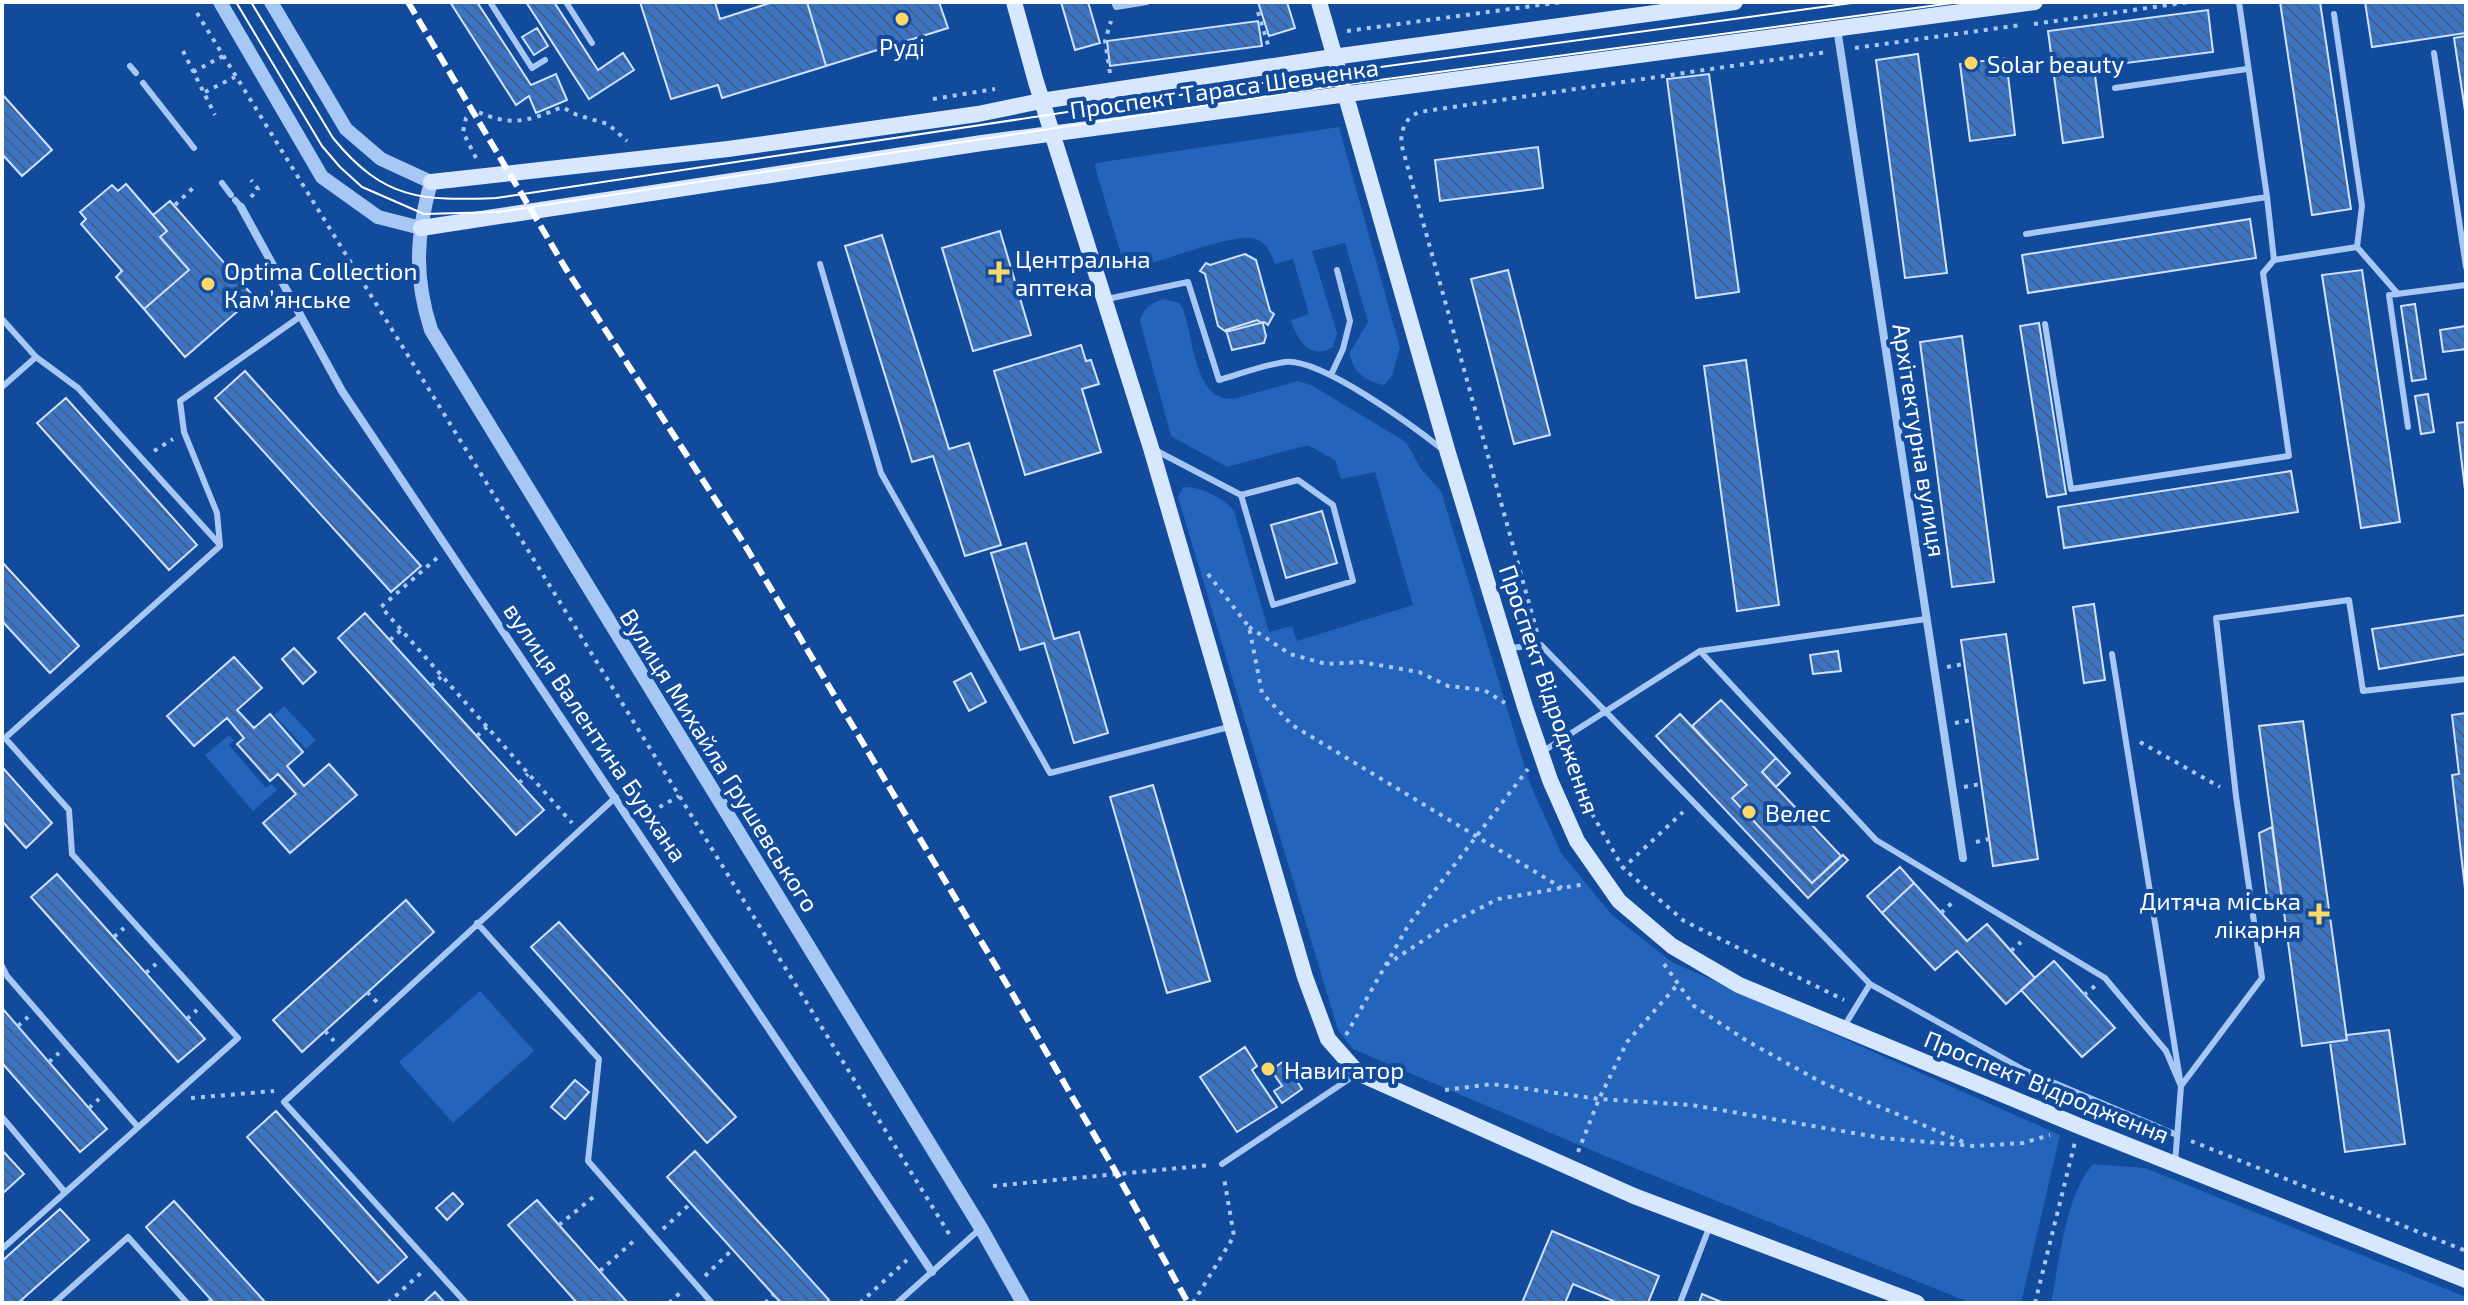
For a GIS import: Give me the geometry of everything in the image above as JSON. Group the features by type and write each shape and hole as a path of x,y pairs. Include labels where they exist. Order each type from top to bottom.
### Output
{"main road":[{"path":"1014,2 1041,101 1151,448 1305,977 1328,1039 1358,1073 1634,1196 1916,1303"},
{"name":"Проспект Відродження","path":"1319,2 1448,453 1529,718 1550,780 1577,841 1619,901 1672,946 1739,985 2079,1126 2466,1280"},
{"name":"Проспект Тараса Шевченка","path":"431,182 728,149 978,114 1041,101 1333,57 1735,2"},
{"name":"Проспект Тараса Шевченка","path":"421,228 982,143 2035,2"}],"street":[{"path":"220,2 322,177 378,217 421,228 431,182 381,159 346,129 271,2"},
{"name":"Архітектурна вулиця","path":"1837,27 1963,858"},
{"name":"вулиця Валентина Бурхана","path":"235,201 342,391 932,1272"},
{"name":"Вулиця Михайла Грушевського","path":"421,228 417,262 421,298 431,330 981,1228 1023,1303"}],"lane":[{"path":"490,2 532,68 545,60"},
{"path":"566,2 592,43"},
{"path":"1115,5 1147,2"},
{"path":"2239,2 2274,260"},
{"path":"2334,14 2362,206 2357,247 2398,294"},
{"path":"2434,53 2466,267"},
{"path":"130,66 136,73"},
{"path":"2115,88 2247,69"},
{"path":"143,83 194,148"},
{"path":"222,183 235,201"},
{"path":"2026,234 2267,197"},
{"path":"2045,324 2071,489 2289,456 2263,273 2274,260 2357,247"},
{"path":"820,264 881,473 1050,773 1233,726"},
{"path":"1331,375 1343,349 1350,321 1337,270"},
{"path":"1104,300 1188,282 1219,380 1288,361 1331,375 1394,412 1448,453"},
{"path":"2408,427 2389,295 2466,285"},
{"path":"220,546 217,513 184,432 180,401 301,316"},
{"path":"2,319 36,357 78,388 220,546"},
{"path":"2,387 36,357"},
{"path":"1151,448 1241,495 1298,480 1333,505 1353,581 1273,605 1241,495"},
{"path":"2,1249 238,1038 72,854 69,810 3,736 220,546"},
{"path":"2181,1086 2262,978 2236,796 2216,618 2349,600 2363,691 2466,679"},
{"path":"1541,752 1700,651 1926,619"},
{"path":"1507,649 1541,645 1870,984 2024,1070 2177,1135"},
{"path":"1700,651 1876,840 2105,978 2166,1051 2181,1086"},
{"path":"2112,654 2181,1086 2175,1164"},
{"path":"466,1303 284,1102 616,797"},
{"path":"477,923 599,1059 588,1161 712,1303"},
{"path":"2,966 7,976 138,1127"},
{"path":"1843,1028 1870,984"},
{"path":"1222,1164 1358,1073"},
{"path":"2,1117 64,1191"},
{"path":"1680,1303 1711,1224"},
{"path":"897,1303 981,1228"},
{"path":"54,1303 128,1237 187,1303"}],"path":[{"path":"1327,34 1562,2"},
{"path":"1856,1006 1684,921 1623,868 1587,805 1401,143 1402,129 1408,118 1419,112 2190,2"},
{"path":"1115,5 1105,41 1110,73 1124,71"},
{"path":"1258,12 1270,51"},
{"path":"197,13 958,1249"},
{"path":"183,51 215,115"},
{"path":"193,72 223,56"},
{"path":"205,92 235,77"},
{"path":"927,100 1036,82"},
{"path":"476,158 463,132 466,118 474,110 495,120 513,122 534,119 562,107 608,124 635,148"},
{"path":"175,205 193,188"},
{"path":"142,458 184,432"},
{"path":"448,548 381,607 579,831"},
{"path":"1204,569 1249,627 1290,654 1326,664 1361,662 1419,672 1448,686 1484,690 1529,718"},
{"path":"1249,627 1262,693 1292,725 1562,888"},
{"path":"390,640 401,630"},
{"path":"431,686 442,676"},
{"path":"477,736 487,727"},
{"path":"2124,733 2236,796"},
{"path":"1338,1051 1409,924 1541,752"},
{"path":"519,783 528,774"},
{"path":"633,822 679,796"},
{"path":"1384,966 1445,926 1498,899 1605,880 1623,868 1694,801"},
{"path":"1661,960 1694,1006 1747,1041 1821,1082 1974,1146"},
{"path":"1572,1168 1599,1099 1627,1042 1678,984"},
{"path":"1409,1095 1492,1084 1599,1099 1692,1105 1882,1138 1974,1146 2023,1143 2079,1126"},
{"path":"172,1099 297,1090"},
{"path":"2035,1303 2079,1126"},
{"path":"2177,1135 2466,1251"},
{"path":"993,1186 1222,1164 1234,1236 1193,1303"},
{"path":"559,1225 609,1184"},
{"path":"655,1237 691,1203"},
{"path":"600,1271 647,1228"},
{"path":"696,1284 732,1250"},
{"path":"860,1303 918,1251"},
{"path":"388,1303 431,1264"},
{"path":"765,1303 773,1295"}],"shaded area":[{"path":"1339,127 1400,348 1392,376 1384,385 1361,374 1351,359 1350,352 1368,322 1345,243 1312,251 1337,333 1333,347 1325,351 1311,350 1301,341 1291,320 1309,314 1293,259 1275,264 1263,243 1248,238 1185,252 1146,265 1131,264 1121,254 1095,167 1096,163"},
{"path":"1165,299 1179,303 1183,309 1198,367 1212,392 1223,398 1237,398 1298,381 1311,385 1406,442 1421,469 1441,491 1529,781 1561,853 1611,914 1672,962 2060,1135 2021,1303 1971,1303 1605,1156 1353,1049 1338,1030 1178,497 1183,487 1196,488 1218,497 1234,511 1269,632 1292,626 1297,641 1413,605 1375,472 1341,479 1335,460 1308,445 1227,467 1171,436 1140,321 1149,306"},
{"path":"284,706 316,740 306,749 274,715"},
{"path":"229,735 234,740 229,745 266,788 272,784 277,790 253,811 205,755"},
{"path":"480,991 534,1051 453,1123 399,1062"},
{"path":"2093,1164 2145,1168 2466,1297 2466,1303 2051,1303 2070,1210 2076,1192"}],"building":[{"path":"450,2 477,2 531,85 556,74 567,100 536,113 529,96 516,105"},
{"path":"526,2 554,2 598,70 623,53 634,70 589,99"},
{"path":"640,2 715,2 720,19 773,2 807,2 826,66 722,98 718,85 671,99"},
{"path":"807,2 939,2 948,28 826,66"},
{"path":"1061,2 1088,2 1100,43 1075,50"},
{"path":"1258,2 1287,2 1295,28 1269,36"},
{"path":"2280,2 2320,2 2351,209 2312,215"},
{"path":"2365,2 2466,2 2466,33 2372,47"},
{"path":"2208,10 2213,52 2094,67 2103,137 2063,143 2048,31"},
{"path":"1258,21 1262,46 1110,66 1107,41"},
{"path":"537,28 548,46 534,55 522,37"},
{"path":"2466,36 2466,117 2454,38"},
{"path":"1918,54 1947,273 1905,278 1876,60"},
{"path":"2006,58 2015,135 1970,141 1960,64"},
{"path":"1709,74 1739,292 1696,298 1667,79"},
{"path":"2,94 52,150 22,176 2,154"},
{"path":"1538,147 1543,188 1440,201 1435,160"},
{"path":"126,184 167,231 160,237 189,270 144,309 116,277 122,271 81,224 86,219 80,212 112,185 118,191"},
{"name":"Optima Collection Кам’янське","path":"170,201 254,297 185,357 144,309 189,270 160,237 167,231 153,215"},
{"path":"2250,219 2256,258 2028,293 2022,255"},
{"path":"1000,231 1031,335 973,351 942,248"},
{"path":"882,235 949,449 969,443 1001,545 965,556 933,456 912,462 845,246"},
{"path":"1245,254 1256,260 1270,311 1274,314 1268,325 1264,322 1226,332 1218,326 1205,274 1200,271 1206,263 1210,265"},
{"path":"1508,270 1550,435 1514,444 1471,279"},
{"path":"2362,270 2400,522 2361,528 2322,275"},
{"path":"2415,304 2426,379 2412,381 2401,306"},
{"path":"1257,320 1263,324 1264,343 1232,350 1226,330"},
{"path":"2039,323 2066,494 2047,497 2020,326"},
{"path":"2466,326 2466,349 2443,352 2440,330"},
{"path":"1962,336 1994,582 1952,587 1920,342"},
{"path":"1081,345 1086,361 1091,360 1099,384 1082,389 1101,452 1025,475 994,371"},
{"path":"1746,360 1779,605 1737,611 1704,366"},
{"path":"245,371 421,566 391,592 215,398"},
{"path":"2428,394 2434,432 2421,434 2415,396"},
{"path":"66,398 197,545 169,570 37,423"},
{"path":"2466,422 2466,498 2457,423"},
{"path":"2291,471 2298,512 2064,548 2058,507"},
{"path":"1322,511 1337,563 1286,578 1271,525"},
{"path":"1026,543 1054,639 1079,632 1108,733 1074,743 1044,643 1020,650 991,553"},
{"path":"2,562 79,646 50,673 2,621"},
{"path":"2094,604 2105,680 2084,683 2073,607"},
{"path":"365,613 544,810 516,835 338,638"},
{"path":"2466,615 2466,654 2379,669 2372,629"},
{"path":"2006,634 2038,859 1993,866 1961,640"},
{"path":"294,648 316,672 303,684 282,659"},
{"path":"1838,651 1841,671 1813,674 1810,655"},
{"path":"234,657 262,688 237,710 254,728 270,714 303,752 287,766 304,786 329,764 357,795 290,853 263,823 296,794 278,774 270,781 237,744 244,738 227,718 194,746 167,716"},
{"path":"971,673 986,702 969,711 954,682"},
{"path":"1721,700 1776,758 1762,772 1841,856 1812,883 1732,798 1747,785 1692,726"},
{"path":"2466,713 2466,897 2452,775 2459,774 2452,715"},
{"path":"1680,714 1747,785 1732,798 1812,883 1843,855 1848,860 1808,898 1656,736"},
{"path":"2303,721 2347,1040 2302,1046 2259,726"},
{"path":"1776,758 1790,773 1776,787 1762,772"},
{"path":"2,767 52,823 26,848 2,821"},
{"path":"1153,785 1210,981 1167,993 1110,797"},
{"path":"2272,827 2283,907 2268,905 2259,833"},
{"path":"1900,867 1914,883 1882,913 1867,896"},
{"path":"57,874 205,1039 178,1062 31,897"},
{"path":"1914,883 1967,941 1987,924 2035,978 2006,1004 1957,951 1935,970 1882,913"},
{"path":"406,900 434,932 302,1052 273,1020"},
{"path":"559,922 736,1117 707,1143 531,947"},
{"path":"2054,961 2115,1028 2082,1057 2021,990"},
{"path":"2,1008 107,1129 80,1152 2,1063"},
{"path":"2389,1030 2405,1144 2345,1152 2330,1042 2347,1040 2346,1035"},
{"path":"1245,1047 1257,1066 1252,1070 1277,1107 1237,1132 1200,1077"},
{"path":"1284,1061 1302,1089 1282,1103 1274,1091 1282,1086 1271,1070"},
{"path":"575,1080 589,1092 565,1119 551,1107"},
{"path":"276,1111 407,1257 378,1283 247,1137"},
{"path":"2,1150 24,1174 2,1194"},
{"path":"695,1151 829,1300 826,1303 781,1303 667,1177"},
{"path":"453,1193 463,1204 447,1220 436,1208"},
{"path":"537,1200 628,1303 577,1303 508,1225"},
{"path":"174,1201 266,1303 214,1303 146,1227"},
{"path":"60,1209 89,1240 18,1303 2,1303 2,1261"},
{"path":"1552,1231 1659,1276 1648,1303 1618,1303 1573,1284 1565,1303 1522,1303"},
{"path":"435,1292 445,1303 423,1303"},
{"path":"1702,1294 1724,1303 1699,1303"}],"tram line":[{"path":"236,2 322,146 340,167 362,187 424,214 498,212 1342,85 1960,2"},
{"path":"251,2 333,138 352,159 387,185 425,197 446,199 496,198 1233,87 1859,2"}],"railway":[{"path":"408,2 566,269 743,542 1012,993 1188,1303"}],"place":[{"name":"Рудi","path":"902,19"},
{"name":"Solar beauty","path":"1971,63"},
{"name":"Центральна аптека","path":"999,272"},
{"name":"Optima Collection Кам’янське","path":"208,284"},
{"name":"Велес","path":"1749,812"},
{"name":"Дитяча міська лікарня","path":"2319,914"},
{"name":"Навигатор","path":"1268,1069"}]}
